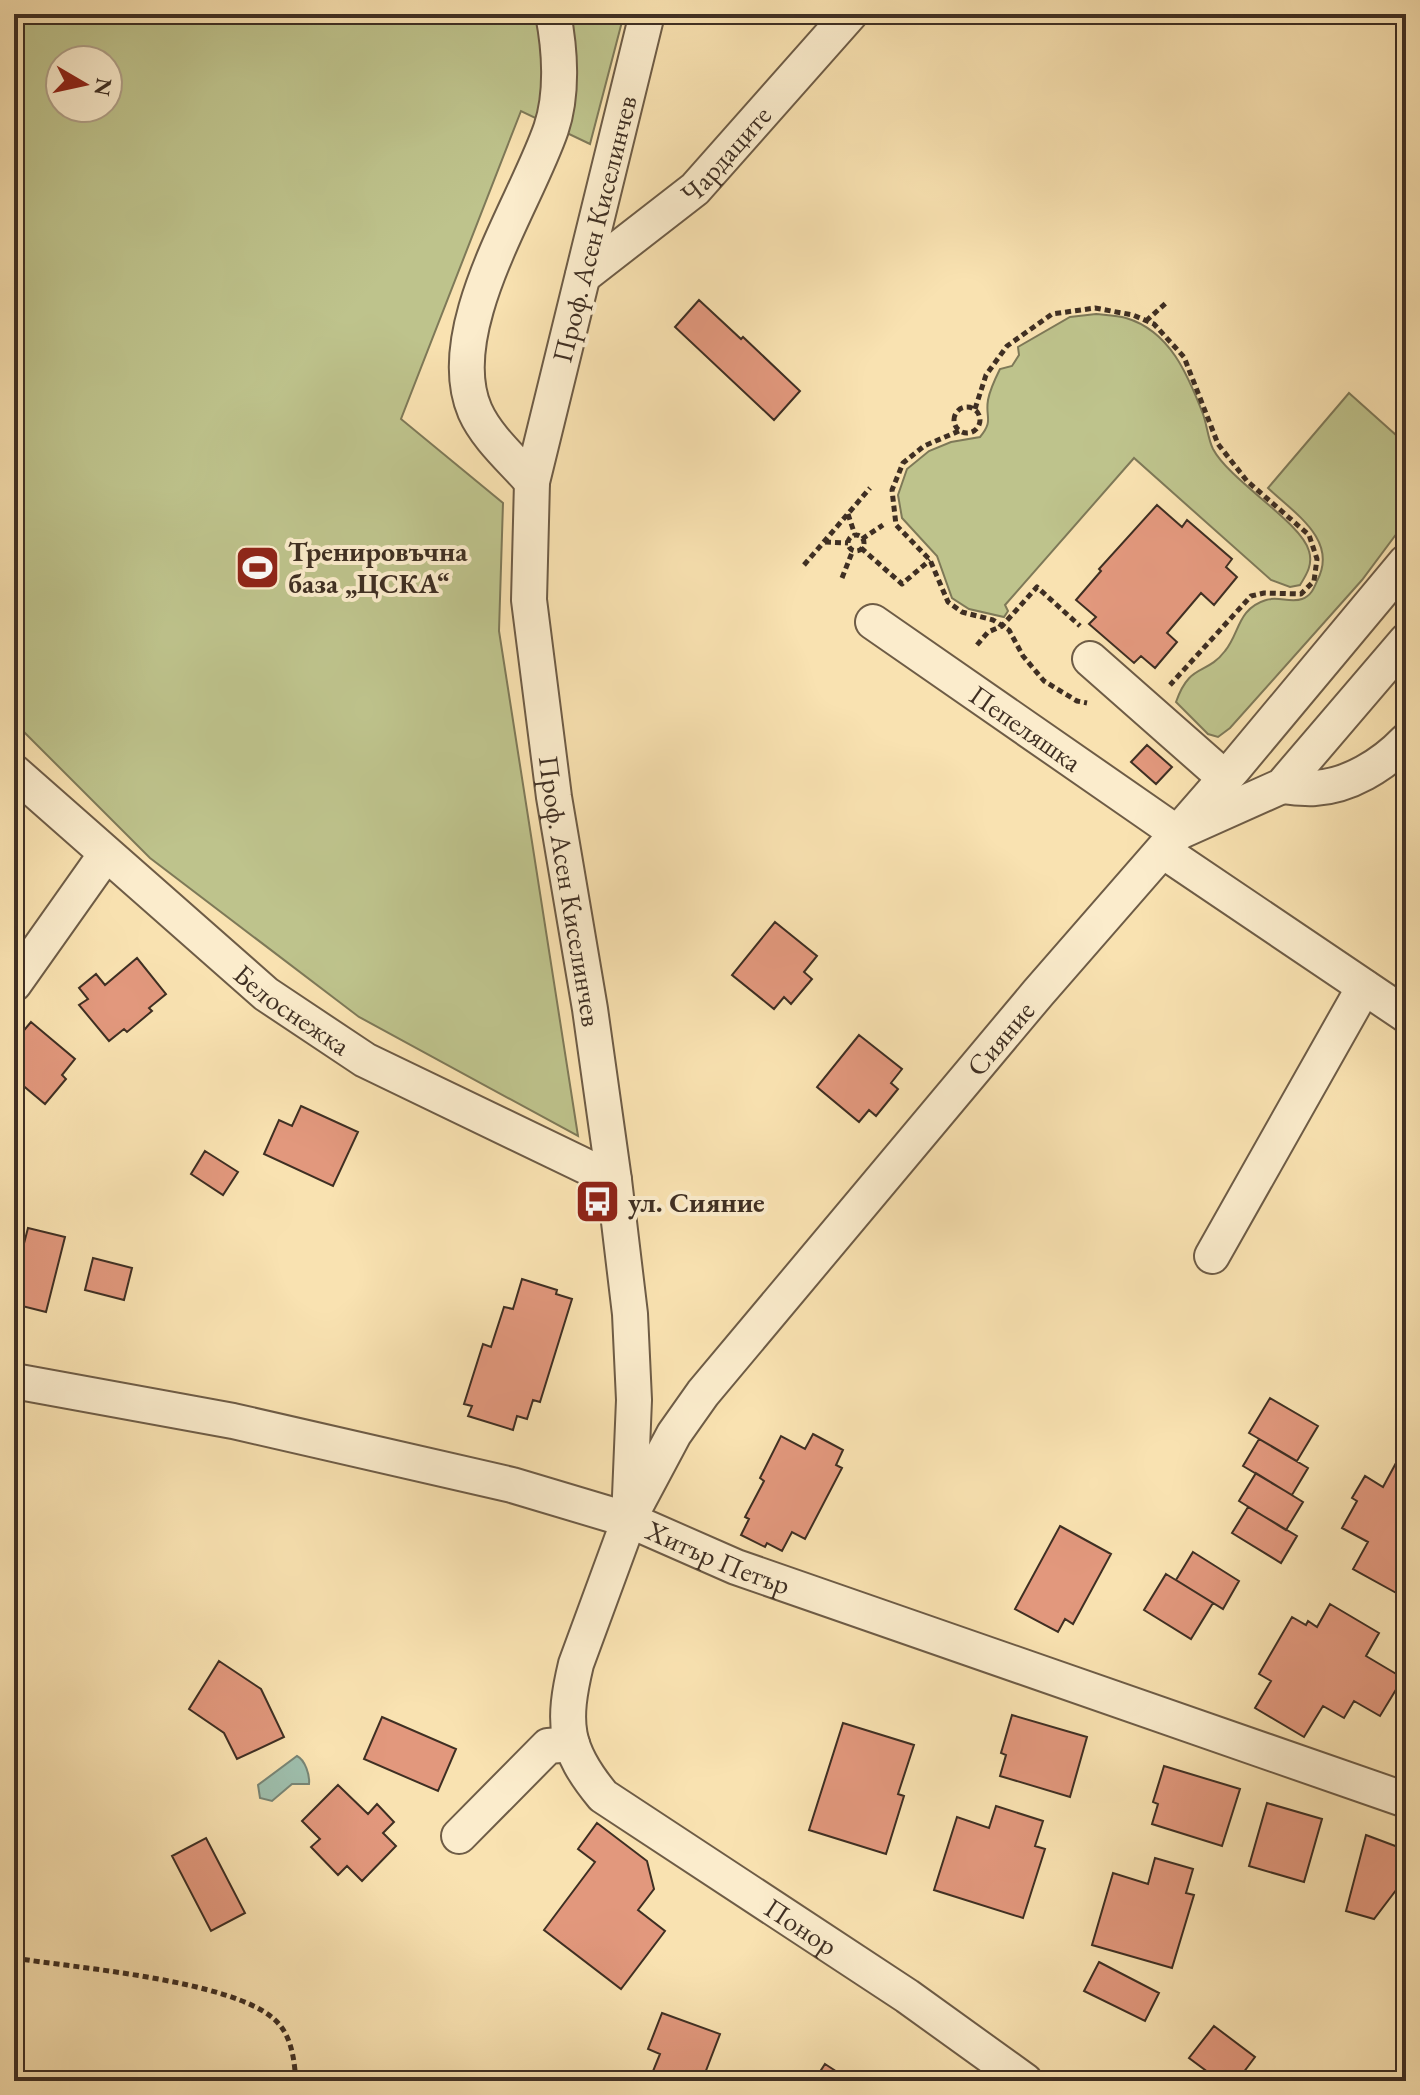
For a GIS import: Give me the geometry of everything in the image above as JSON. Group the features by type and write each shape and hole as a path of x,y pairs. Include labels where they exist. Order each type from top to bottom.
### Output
{"street":[{"path":"532,482 488,432 475,409 468,361 471,327 480,295 552,126 559,46 553,14"},
{"name":"Проф. Асен Киселинчев","path":"576,1756 568,1722 576,1664 629,1520 633,1431 631,1328 614,1180 590,1009 554,797 529,600 532,482 647,14"},
{"name":"Чардаците","path":"583,276 695,189 850,14"},
{"name":"Сияние","path":"629,1520 674,1434 703,1393 1038,993 1403,572"},
{"name":"Пепеляшка","path":"873,622 1406,1015"},
{"path":"1170,842 1282,786 1406,641"},
{"path":"1090,659 1225,778"},
{"path":"1282,786 1315,788 1359,777 1396,752 1406,741"},
{"name":"Белоснежка","path":"14,772 266,994 365,1060 614,1180"},
{"path":"14,984 106,854"},
{"path":"1212,1256 1364,987"},
{"name":"Хитър Петър","path":"14,1381 248,1425 512,1485 629,1520 736,1567 1406,1800"},
{"path":"459,1836 548,1746 576,1756"},
{"name":"Понор","path":"576,1756 603,1796 907,1996 1025,2081"}],"path":[{"path":"1146,321 1167,302"},
{"path":"1092,705 1077,701 1044,681 1023,656 1009,630 993,620 962,612 948,602 930,560 896,525 892,490 903,463 924,446 959,431 971,433 978,428 981,420 975,409 986,375 1007,346 1052,314 1095,308 1133,315 1154,324 1184,357 1218,444 1247,481 1309,535 1317,559 1314,581 1301,594 1264,593 1251,596 1148,711"},
{"path":"959,431 954,424 957,410 966,407 975,409"},
{"path":"804,565 870,488"},
{"path":"848,514 855,535 862,539"},
{"path":"861,548 862,539 883,525"},
{"path":"848,543 855,535"},
{"path":"823,542 848,543"},
{"path":"848,543 853,550"},
{"path":"861,548 902,584 930,560"},
{"path":"853,550 861,548"},
{"path":"842,578 853,550"},
{"path":"14,1958 182,1984 243,2002 274,2019 285,2033 294,2057 296,2081"}],"green space":[{"name":"Тренировъчна база „ЦСКА“","path":"14,14 624,14 590,144 521,111 401,419 503,503 499,631 578,1136 359,1017 150,858 14,722"},
{"path":"1096,314 1123,317 1141,324 1166,344 1184,370 1197,399 1213,449 1234,474 1280,514 1303,540 1310,560 1300,585 1290,587 1271,580 1134,458 1005,605 1008,611 1004,617 969,609 952,598 937,556 902,518 898,495 907,469 929,451 951,442 980,437 988,423 987,406 993,384 1000,369 1012,366 1019,355 1018,347 1070,317"},
{"path":"1349,393 1406,444 1406,521 1362,580 1230,728 1218,737 1208,734 1176,702 1181,689 1193,675 1225,651 1249,609 1270,599 1302,599 1310,594 1317,581 1322,566 1318,540 1301,518 1268,488"}],"shaded area":[{"path":"297,1756 306,1768 309,1784 292,1784 272,1801 260,1798 258,1785"}],"building":[{"path":"699,300 800,391 774,420 675,327"},
{"path":"1157,505 1182,527 1187,520 1232,559 1226,567 1237,577 1214,605 1201,593 1167,633 1177,642 1155,668 1141,656 1134,663 1089,624 1096,617 1076,600 1101,571 1099,569"},
{"path":"1147,745 1172,767 1156,784 1131,762"},
{"path":"775,922 817,956 804,972 812,979 791,1004 784,997 774,1009 732,975"},
{"path":"137,958 166,994 149,1008 152,1011 127,1032 124,1029 109,1041 79,1005 88,999 79,988 96,974 105,985"},
{"path":"31,1022 75,1059 62,1075 66,1079 45,1104 14,1078 14,1042"},
{"path":"859,1035 902,1069 891,1083 898,1089 876,1116 869,1110 859,1122 817,1087"},
{"path":"301,1106 358,1132 333,1186 264,1154 279,1120 292,1126"},
{"path":"205,1151 238,1172 223,1195 191,1174"},
{"path":"28,1228 65,1237 46,1312 14,1304 14,1282"},
{"path":"93,1258 132,1268 124,1300 85,1290"},
{"path":"522,1279 557,1290 556,1294 572,1299 540,1402 533,1400 527,1419 517,1416 513,1430 468,1416 472,1406 464,1404 483,1344 491,1347 504,1307 513,1309"},
{"path":"1270,1398 1318,1426 1297,1461 1249,1433"},
{"path":"813,1434 843,1450 836,1465 842,1468 805,1539 792,1532 782,1551 767,1543 765,1547 741,1535 749,1519 745,1517 764,1481 760,1478 781,1436 805,1449"},
{"path":"1259,1439 1308,1468 1292,1495 1243,1466"},
{"path":"1403,1450 1406,1451 1406,1584 1400,1595 1353,1569 1368,1542 1342,1528 1357,1501 1352,1498 1365,1476 1383,1487"},
{"path":"1256,1473 1303,1502 1286,1530 1239,1501"},
{"path":"1248,1507 1297,1536 1281,1563 1232,1533"},
{"path":"1060,1526 1111,1554 1073,1624 1065,1619 1058,1632 1015,1609"},
{"path":"1193,1552 1239,1581 1223,1609 1176,1580"},
{"path":"1166,1574 1213,1603 1191,1639 1144,1610"},
{"path":"1330,1604 1379,1633 1366,1656 1403,1678 1380,1716 1354,1701 1344,1718 1323,1706 1304,1737 1255,1708 1271,1681 1259,1674 1292,1617 1317,1627"},
{"path":"219,1661 261,1689 284,1737 237,1759 224,1733 189,1709"},
{"path":"1012,1715 1087,1737 1070,1797 1000,1776 1006,1755 1001,1753"},
{"path":"382,1717 456,1749 438,1791 364,1759"},
{"path":"843,1723 914,1745 898,1794 904,1796 886,1854 809,1830"},
{"path":"1164,1766 1240,1789 1222,1846 1152,1824 1158,1804 1153,1802"},
{"path":"338,1785 368,1814 377,1804 394,1822 383,1833 396,1846 362,1881 347,1866 338,1875 311,1847 320,1839 302,1821"},
{"path":"1267,1803 1322,1819 1304,1882 1249,1866"},
{"path":"996,1806 1043,1821 1035,1846 1045,1849 1023,1918 934,1890 957,1817 989,1828"},
{"path":"597,1823 647,1861 654,1889 638,1910 665,1931 621,1989 544,1930 595,1862 578,1849"},
{"path":"1366,1835 1406,1850 1406,1877 1374,1919 1346,1911"},
{"path":"206,1838 245,1913 211,1931 172,1856"},
{"path":"1155,1858 1193,1869 1186,1893 1194,1895 1172,1968 1092,1945 1113,1873 1148,1884"},
{"path":"1099,1962 1159,1993 1145,2021 1084,1991"},
{"path":"662,2013 720,2034 702,2081 649,2081 660,2054 648,2049"},
{"path":"1214,2026 1255,2057 1237,2081 1220,2081 1189,2058"},
{"path":"825,2064 851,2081 814,2081"}],"place":[{"name":"Тренировъчна база „ЦСКА“","path":"257,567"},
{"name":"ул. Сияние","path":"597,1202"}]}
